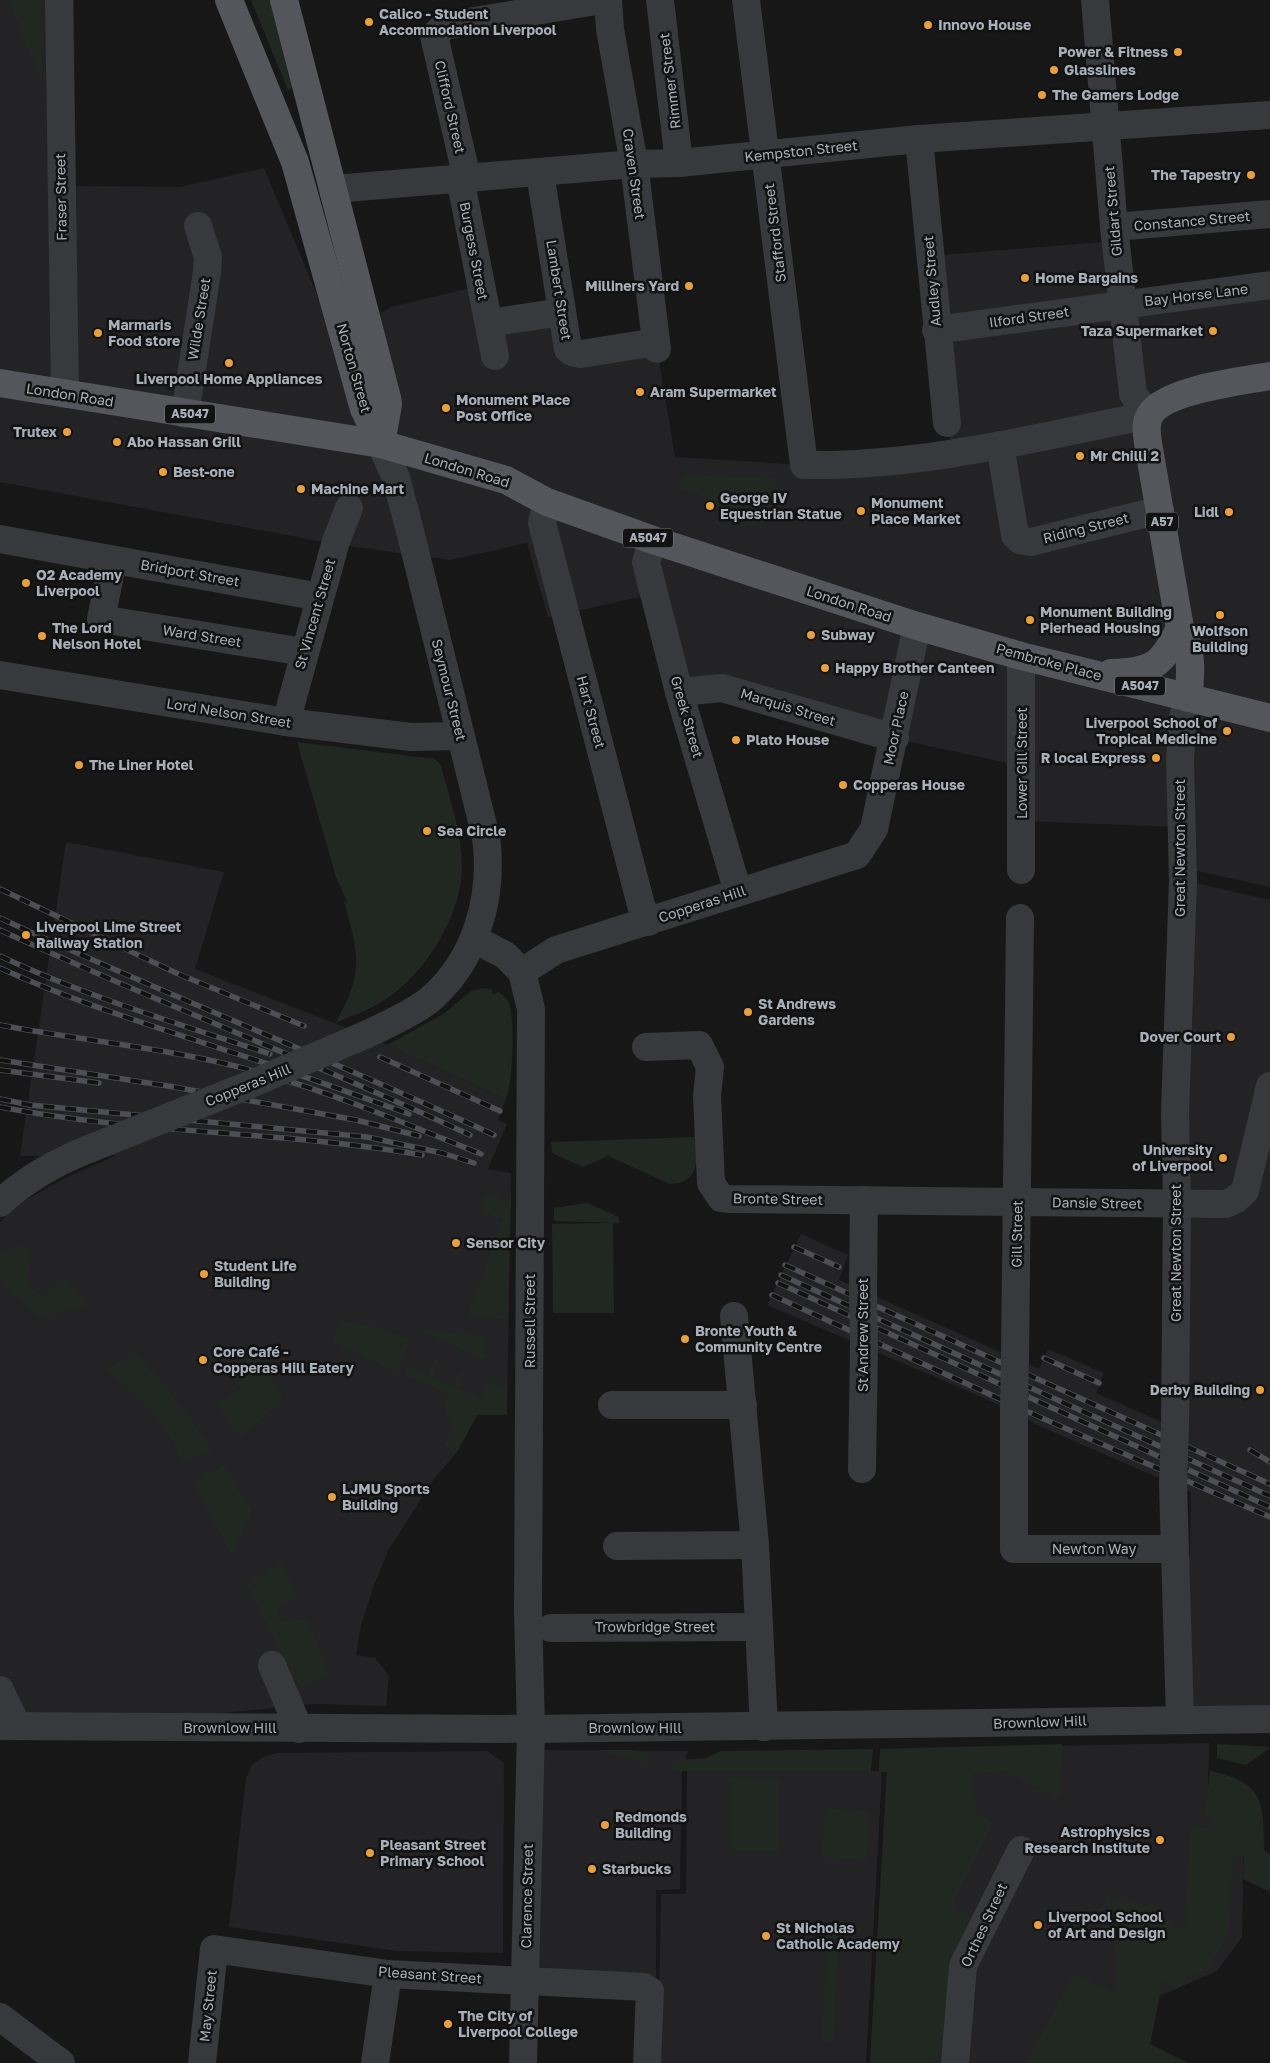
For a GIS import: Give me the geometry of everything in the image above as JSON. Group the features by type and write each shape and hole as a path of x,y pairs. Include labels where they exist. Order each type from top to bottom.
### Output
{"main road":[{"name":"Norton Street","path":"229,0 295,162 364,409 381,444"},
{"name":"Norton Street","path":"284,0 387,398 388,404 381,444"},
{"path":"1149,415 1169,399 1188,391 1270,376"},
{"name":"London Road","path":"0,383 381,444 506,480 547,502 653,540 916,626"},
{"name":"A57","path":"1149,415 1146,429 1148,444 1180,628 1185,636 1190,661 1191,680 1188,698"},
{"name":"Pembroke Place","path":"916,626 1021,656 1270,718"},
{"path":"1093,674 1126,673 1156,664 1168,654 1180,628"}],"street":[{"name":"Fraser Street","path":"58,0 65,394"},
{"name":"Clifford Street","path":"464,178 434,36 444,26 602,0"},
{"name":"Craven Street","path":"608,0 610,29 634,164 656,346"},
{"name":"Rimmer Street","path":"660,0 679,163"},
{"name":"Stafford Street","path":"746,0 804,465 840,466 932,458 1000,444"},
{"name":"Gildart Street","path":"1095,0 1114,227 1133,394 1149,415"},
{"name":"Kempston Street","path":"334,194 346,188 634,164 679,163 918,139 1270,115"},
{"name":"Audley Street","path":"918,139 936,330 948,423"},
{"name":"Lambert Street","path":"540,173 567,344 572,352 576,354 656,346"},
{"name":"Burgess Street","path":"464,178 495,356"},
{"name":"Constance Street","path":"1114,227 1270,214"},
{"name":"Wilde Street","path":"185,414 207,272 208,256 198,226"},
{"name":"Bay Horse Lane","path":"1122,304 1270,285"},
{"name":"Ilford Street","path":"936,330 1122,304"},
{"path":"489,323 562,312"},
{"path":"1000,444 1149,415"},
{"name":"Seymour Street","path":"381,444 396,478 407,518 487,845 487,882 484,905 474,939"},
{"name":"Riding Street","path":"1000,444 1015,535 1020,540 1031,542 1160,510"},
{"name":"Hart Street","path":"547,502 542,524 638,896 648,922"},
{"name":"St Vincent Street","path":"286,722 320,597 349,508"},
{"name":"Bridport Street","path":"0,539 320,597"},
{"name":"Greek Street","path":"653,540 646,562 679,692 738,892"},
{"name":"Ward Street","path":"113,560 101,619 304,652"},
{"name":"Moor Place","path":"874,829 895,738 916,626"},
{"name":"Lower Gill Street","path":"1021,656 1021,870"},
{"name":"Lord Nelson Street","path":"0,675 286,722 411,737 460,736"},
{"name":"Marquis Street","path":"679,692 722,688 895,738"},
{"name":"Great Newton Street","path":"1180,1719 1173,1484 1177,1203 1175,1112 1183,869 1180,759 1183,716 1188,698"},
{"name":"Copperas Hill","path":"522,972 556,950 857,855 874,829"},
{"name":"Gill Street","path":"1014,1550 1020,918"},
{"path":"474,939 505,955 522,972"},
{"name":"Copperas Hill","path":"0,1203 14,1190 48,1166 365,1035 434,997 454,973 474,939"},
{"name":"Russell Street","path":"522,972 531,1009 528,1602 530,1729"},
{"name":"Bronte Street","path":"646,1047 699,1044 710,1066 708,1096 711,1183 721,1198 1017,1202"},
{"name":"Dansie Street","path":"1017,1202 1226,1204 1236,1199 1245,1191 1270,1086"},
{"name":"St Andrew Street","path":"862,1469 864,1200"},
{"path":"734,1316 755,1545 764,1727"},
{"path":"612,1405 743,1405"},
{"path":"617,1546 755,1545"},
{"name":"Newton Way","path":"1014,1550 1175,1548"},
{"name":"Trowbridge Street","path":"551,1628 759,1626"},
{"path":"272,1665 300,1729"},
{"path":"0,1690 9,1726"},
{"name":"Brownlow Hill","path":"9,1726 530,1729 1270,1719"},
{"name":"Clarence Street","path":"523,2063 530,1729"},
{"name":"Orthes Street","path":"955,2063 963,1966 1021,1850"},
{"name":"Pleasant Street","path":"214,1949 388,1974 648,1988 647,2063"},
{"name":"May Street","path":"202,2063 214,1949"},
{"path":"375,2063 388,1974"},
{"path":"4,2027 61,2063"}],"shaded area":[{"path":"0,0 74,0 76,186 180,187 264,168 335,338 391,307 474,287 486,331 572,318 577,353 656,342 675,457 804,465 952,455 936,330 930,256 1115,241 1121,304 1270,285 1270,887 1189,869 1180,827 1022,821 1022,766 679,692 654,594 548,617 527,543 450,560 341,545 0,482"},
{"path":"8,0 41,0 41,79"},
{"path":"251,0 271,0 294,88 288,90"},
{"path":"683,475 778,478 762,529 719,515 722,503 679,488"},
{"path":"297,742 435,759 441,766 460,842 462,867 460,886 448,924 438,943 413,976 398,990 366,1010 335,1023 351,991 355,977 355,950 344,902 347,901 336,877"},
{"path":"66,842 224,872 195,969 365,1035 506,1099 498,1120 507,1124 488,1169 511,1173 507,1415 477,1415 457,1452 434,1479 389,1549 374,1585 361,1625 356,1655 375,1658 389,1676 386,1706 312,1704 0,1736 0,1222 5,1217 4,1213 61,1180 117,1155 20,1156"},
{"path":"1183,880 1270,900 1270,1718 1180,1719 1175,1571 1190,1557 1191,1492 1037,1425 1014,1411 767,1305 801,1234 848,1255 839,1280 1039,1369 1048,1349 1104,1373 1096,1393 1175,1428"},
{"path":"482,988 492,989 493,995 498,992 503,995 508,1001 511,1012 513,1037 512,1065 506,1099 387,1045 445,1013 471,991"},
{"path":"696,1137 697,1154 695,1169 692,1175 680,1183 670,1184 608,1156 583,1167 552,1153 551,1142"},
{"path":"511,1193 508,1320 468,1315 502,1219 481,1211 482,1198 490,1194 499,1197 506,1205"},
{"path":"587,1203 619,1217 619,1223 554,1221 554,1208"},
{"path":"613,1223 614,1313 553,1313 552,1224"},
{"path":"21,1246 32,1254 27,1284 43,1298 62,1279 88,1304 41,1318 0,1281 0,1252"},
{"path":"341,1321 379,1327 410,1340 397,1372 332,1342"},
{"path":"417,1329 487,1337 486,1360"},
{"path":"135,1352 172,1395 212,1450 183,1462 168,1432 151,1410 132,1391 106,1370"},
{"path":"258,1355 284,1399 241,1437 217,1405 240,1388 227,1371"},
{"path":"435,1359 439,1361 432,1377 453,1387 461,1370 466,1372 459,1389 480,1398 487,1382 507,1390 507,1415 477,1415 457,1452 444,1445 453,1428 444,1407 449,1394 405,1375 408,1367 428,1375"},
{"path":"223,1465 252,1511 232,1556 194,1483"},
{"path":"281,1563 298,1598 276,1609 281,1621 308,1619 330,1676 299,1687 246,1584"},
{"path":"1209,1743 1208,1790 1244,1837 1242,1937 1217,1971 1160,1996 1150,2044 1140,2063 870,2063 887,1771 882,1772 866,2063 658,2063 661,1894 686,1894 687,1771 879,1771 880,1749"},
{"path":"1062,1744 1060,1799 1005,1771 974,1773 976,1813 993,1822 952,1906 975,1920 945,2052 934,2063 870,2063 887,1772 879,1772 880,1749"},
{"path":"1217,1744 1270,1748 1246,1765 1217,1758"},
{"path":"873,1749 871,1771 682,1771 668,1768 679,1760 706,1758 721,1751"},
{"path":"538,1750 688,1751 682,1771 680,1889 656,1890 656,1977 537,1967"},
{"path":"598,1750 633,1750 650,1754 647,1764"},
{"name":"Pleasant Street Primary School","path":"487,1751 504,1763 503,1953 397,1951 229,1927 246,1778 252,1765 263,1757 278,1753"},
{"path":"1210,1771 1241,1781 1257,1796 1263,1818 1264,1850 1270,1854 1270,1892 1243,1879 1244,1856 1233,1856 1229,1931 1208,1970 1184,1979 1184,1985 1177,1988 1162,1981 1150,2044 1188,2063 1027,2063 1074,1974 1115,1993 1116,1955 1106,1896 1125,1902 1159,1906 1157,1916 1184,1932 1191,1827 1212,1828 1212,1816 1205,1815"},
{"path":"729,1777 779,1778 779,1851 729,1851"},
{"path":"825,1808 869,1811 867,1860 822,1858"},
{"path":"827,1925 839,1926 833,2041 822,2041"}],"railway":[{"path":"0,889 176,973 304,1026"},
{"path":"0,918 494,1135"},
{"path":"0,930 353,1082 470,1135"},
{"path":"0,956 100,997 270,1054"},
{"path":"0,968 85,1003 409,1114"},
{"path":"0,1025 168,1052 235,1066 295,1083 349,1102 481,1154"},
{"path":"380,1057 500,1111"},
{"path":"0,1060 174,1087 356,1120 419,1136"},
{"path":"0,1070 99,1083"},
{"path":"0,1099 30,1105 367,1137 442,1153 474,1163"},
{"path":"0,1107 105,1123 317,1141 422,1155"},
{"path":"794,1247 839,1267"},
{"path":"785,1265 1270,1484"},
{"path":"781,1275 1270,1496"},
{"path":"778,1283 1270,1507"},
{"path":"772,1295 1044,1419 1270,1517"},
{"path":"1044,1358 1099,1383"},
{"path":"1250,1450 1270,1462"}],"place":[{"name":"Calico - Student Accommodation Liverpool","path":"369,22"},
{"name":"Innovo House","path":"928,25"},
{"name":"Power & Fitness","path":"1178,52"},
{"name":"Glasslines","path":"1054,70"},
{"name":"The Gamers Lodge","path":"1042,95"},
{"name":"The Tapestry","path":"1251,175"},
{"name":"Home Bargains","path":"1025,278"},
{"name":"Milliners Yard","path":"689,286"},
{"name":"Taza Supermarket","path":"1213,331"},
{"name":"Marmaris Food store","path":"98,333"},
{"name":"Liverpool Home Appliances","path":"229,363"},
{"name":"Aram Supermarket","path":"640,392"},
{"name":"Monument Place Post Office","path":"446,408"},
{"name":"Trutex","path":"67,432"},
{"name":"Abo Hassan Grill","path":"117,442"},
{"name":"Mr Chilli 2","path":"1080,456"},
{"name":"Best-one","path":"163,472"},
{"name":"Machine Mart","path":"301,489"},
{"name":"George IV Equestrian Statue","path":"710,506"},
{"name":"Monument Place Market","path":"861,511"},
{"name":"Lidl","path":"1229,512"},
{"name":"O2 Academy Liverpool","path":"26,583"},
{"name":"Wolfson Building","path":"1220,615"},
{"name":"Monument Building Pierhead Housing","path":"1030,620"},
{"name":"Subway","path":"811,635"},
{"name":"The Lord Nelson Hotel","path":"42,636"},
{"name":"Happy Brother Canteen","path":"825,668"},
{"name":"Liverpool School of Tropical Medicine","path":"1227,731"},
{"name":"Plato House","path":"736,740"},
{"name":"R local Express","path":"1156,758"},
{"name":"The Liner Hotel","path":"79,765"},
{"name":"Copperas House","path":"843,785"},
{"name":"Sea Circle","path":"427,831"},
{"name":"Liverpool Lime Street Railway Station","path":"26,935"},
{"name":"St Andrews Gardens","path":"748,1012"},
{"name":"Dover Court","path":"1231,1037"},
{"name":"University of Liverpool","path":"1223,1158"},
{"name":"Sensor City","path":"456,1243"},
{"name":"Student Life Building","path":"204,1274"},
{"name":"Bronte Youth & Community Centre","path":"685,1339"},
{"name":"Core Café - Copperas Hill Eatery","path":"203,1360"},
{"name":"Derby Building","path":"1260,1390"},
{"name":"LJMU Sports Building","path":"332,1497"},
{"name":"Redmonds Building","path":"605,1825"},
{"name":"Astrophysics Research Institute","path":"1160,1840"},
{"name":"Pleasant Street Primary School","path":"370,1853"},
{"name":"Starbucks","path":"592,1869"},
{"name":"Liverpool School of Art and Design","path":"1038,1925"},
{"name":"St Nicholas Catholic Academy","path":"766,1936"},
{"name":"The City of Liverpool College","path":"448,2024"}]}
